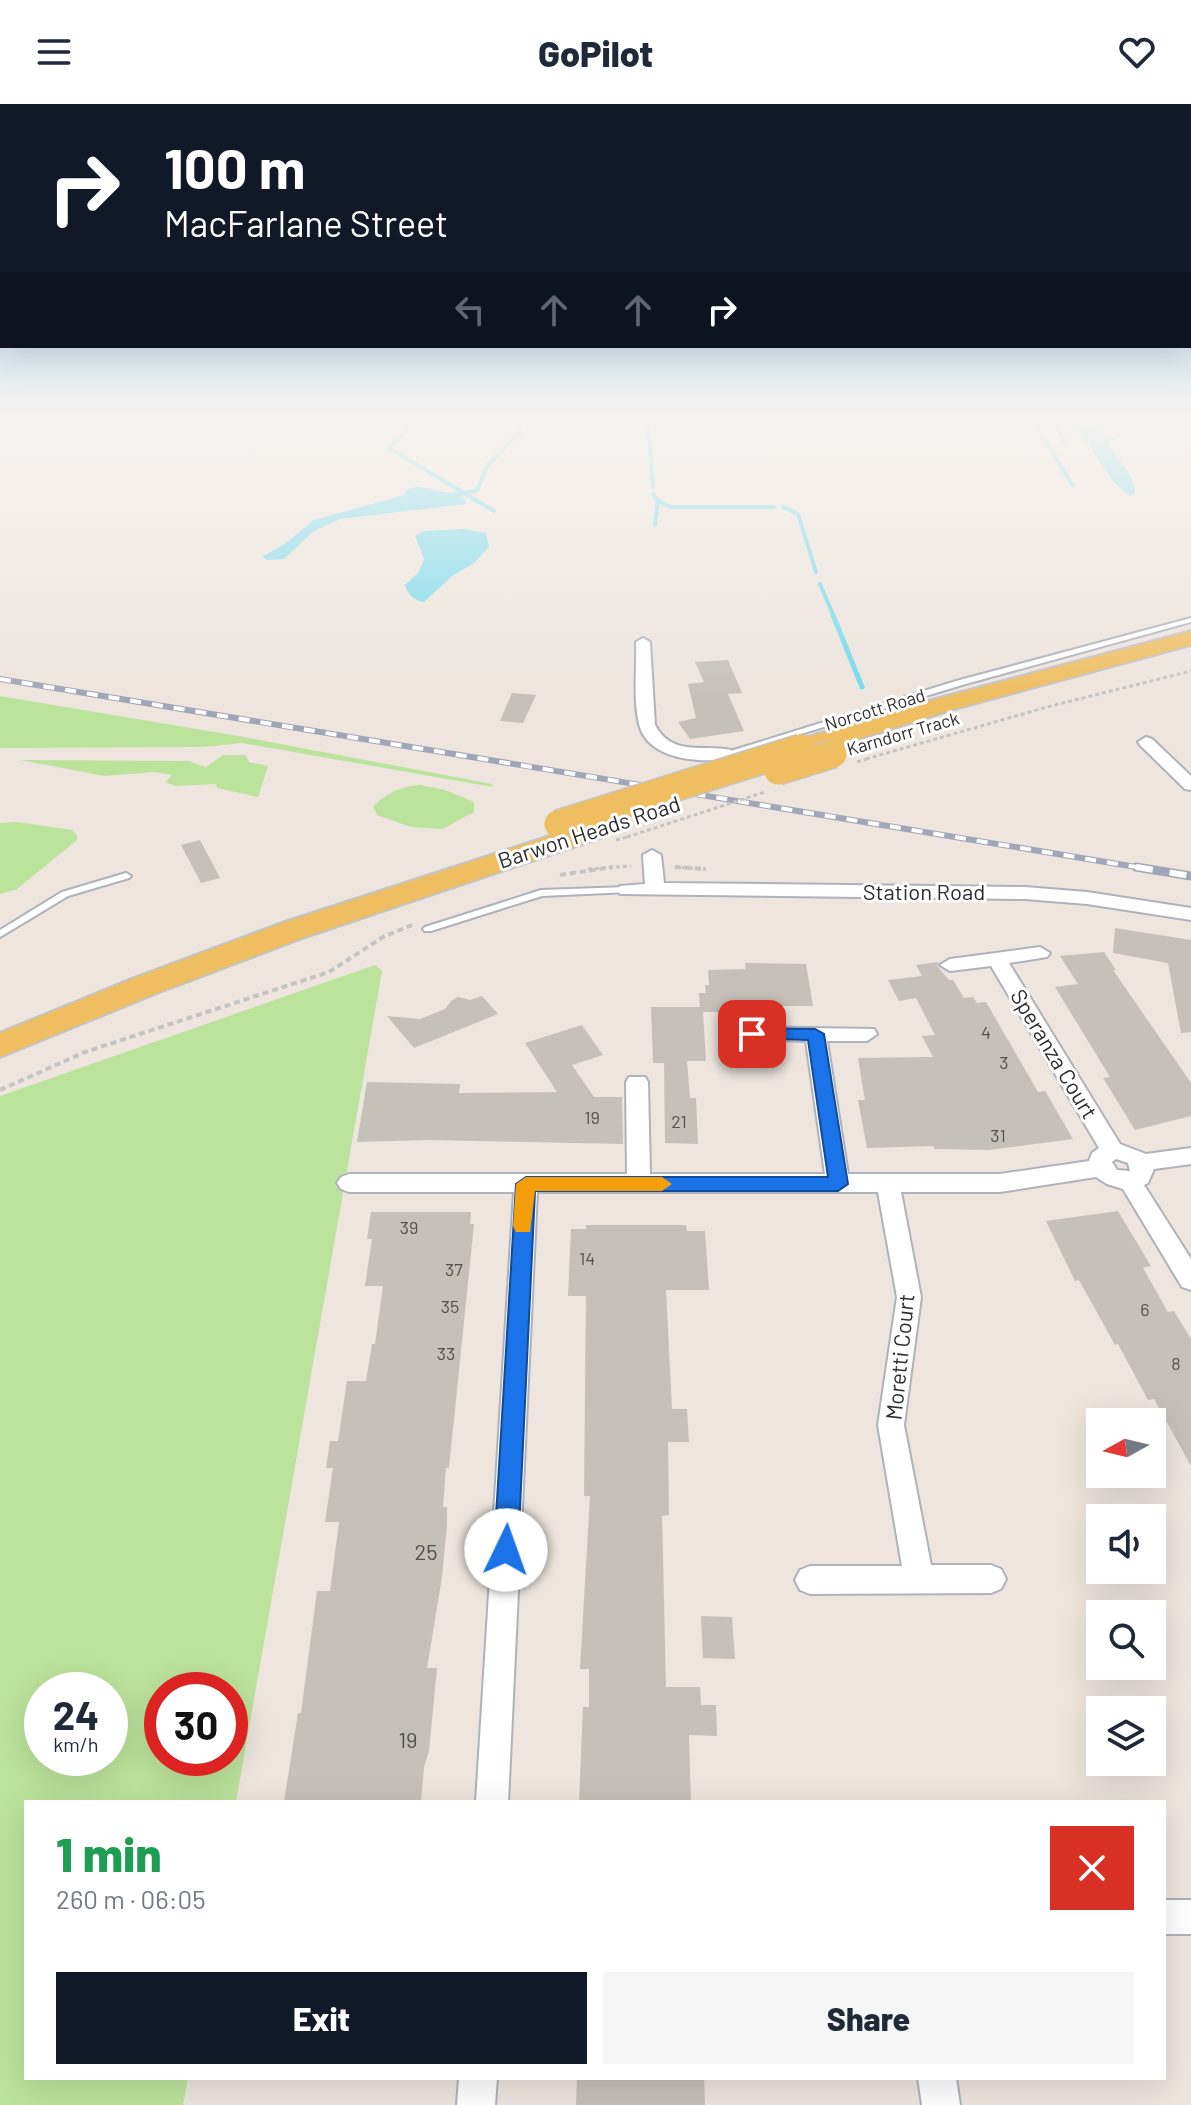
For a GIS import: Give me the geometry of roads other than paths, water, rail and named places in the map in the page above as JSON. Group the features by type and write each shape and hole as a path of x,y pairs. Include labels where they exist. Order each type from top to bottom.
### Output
{"main road":[{"name":"Barwon Heads Road","path":"0,1022 202,942 558,824 945,704 1191,638"},
{"name":"Barwon Heads Road","path":"0,1046 146,985 302,927 593,831 842,759 956,716 1191,656"}],"street":[{"name":"Norcott Road","path":"643,642 647,725 651,734 666,746 681,752 725,754"},
{"path":"1146,742 1191,785"},
{"path":"1170,765 1191,759"},
{"path":"652,860 655,889"},
{"name":"Station Road","path":"627,890 1025,893 1087,898 1191,914"},
{"name":"Speranza Court","path":"950,965 1040,953"},
{"name":"Speranza Court","path":"996,958 1107,1159"},
{"path":"752,1034 867,1034"},
{"path":"815,1034 838,1184"},
{"path":"637,1082 639,1184"},
{"path":"349,1183 1000,1183 1129,1153 1191,1280"},
{"path":"1136,1172 1191,1156"},
{"path":"492,1800 526,1184"},
{"name":"Moretti Court","path":"888,1184 909,1297 891,1425 919,1579"},
{"path":"810,1580 991,1579"},
{"path":"1166,1917 1191,1917"},
{"path":"476,2105 478,2080"},
{"path":"937,2080 941,2105"}],"lane":[{"name":"Norcott Road","path":"725,754 959,683 1191,620"},
{"path":"0,934 65,894 126,876"},
{"name":"Station Road","path":"425,925 541,893 627,890"}],"water":[{"path":"345,511 404,511 340,519 314,531 284,559 267,560 262,557 286,543 314,520"},
{"path":"464,529 486,533 489,547 474,563 452,576 424,602 415,599 405,585 419,572 424,559 415,536 424,531"}],"waterway":[{"path":"655,525 657,511"},
{"path":"792,511 798,514 816,572"},
{"path":"820,584 834,617"},
{"path":"833,615 862,687"}],"railway":[{"path":"0,679 1148,869"},
{"path":"1136,867 1191,876"}]}
